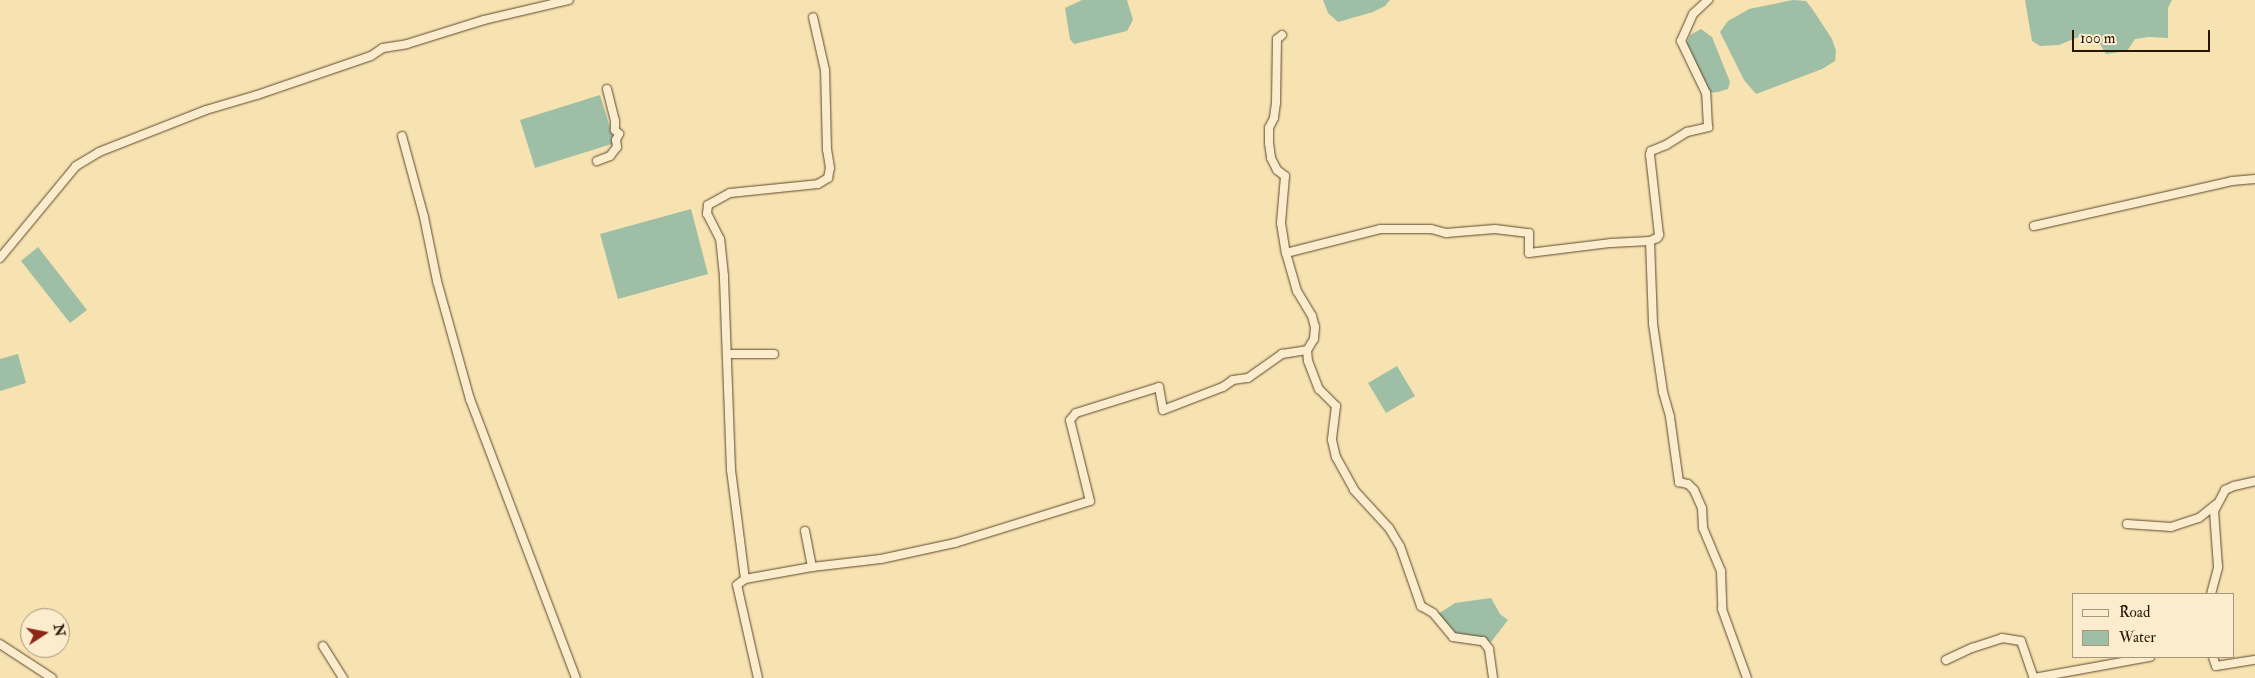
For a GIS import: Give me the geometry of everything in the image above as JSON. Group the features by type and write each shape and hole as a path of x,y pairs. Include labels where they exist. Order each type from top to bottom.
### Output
{"street":[{"path":"0,258 76,166 99,152 206,110 371,56 383,48 408,44 484,20 569,0"},
{"path":"1286,253 1380,229 1431,229 1446,233 1495,229 1529,233 1529,252 1611,243 1650,241 1659,235 1651,151 1666,145 1687,132 1708,126 1706,93 1681,41 1693,14 1708,0"},
{"path":"745,579 731,470 722,257 720,239 707,214 708,205 730,193 818,184 828,178 830,168 827,150 825,70 813,17"},
{"path":"1282,35 1277,39 1276,103 1274,118 1269,128 1269,143 1271,158 1276,170 1285,176 1281,223 1286,253 1296,291 1312,316 1315,327 1314,339 1307,350 1308,362 1319,389 1336,406 1332,440 1336,457 1344,475 1354,490 1389,528 1400,546 1417,600 1421,606 1433,612 1453,637 1483,641 1488,649 1493,678"},
{"path":"597,161 610,156 617,148 616,140 619,134 615,130 616,121 607,89"},
{"path":"402,136 424,217 437,281 470,399 576,678"},
{"path":"2034,226 2232,181 2255,179"},
{"path":"1650,241 1653,324 1663,392 1670,417 1679,482 1688,484 1694,490 1702,508 1703,528 1721,572 1722,609 1747,678"},
{"path":"758,678 737,585 745,579 812,567 882,559 955,543 1090,501 1070,420 1076,413 1158,387 1163,410 1223,387 1233,380 1248,378 1282,354 1307,350"},
{"path":"727,354 774,354"},
{"path":"2211,593 2217,572 2214,512 2225,490 2255,481"},
{"path":"2127,524 2171,528 2200,518 2218,502"},
{"path":"805,531 812,567"},
{"path":"1946,660 1972,648 2002,638 2021,641 2034,678 2144,658"},
{"path":"0,644 52,678"},
{"path":"322,646 343,678"},
{"path":"2213,658 2216,666 2255,660"}],"water":[{"path":"1082,0 1127,0 1133,20 1127,31 1074,44 1070,39 1065,8"},
{"path":"1323,0 1390,0 1385,6 1373,12 1338,22 1328,13"},
{"path":"1793,0 1806,1 1813,10 1832,39 1836,51 1835,61 1822,69 1756,94 1744,80 1720,32 1728,21 1749,9"},
{"path":"2025,0 2172,0 2168,8 2168,38 2149,37 2135,39 2127,51 2106,54 2098,41 2086,34 2059,45 2040,46 2032,41"},
{"path":"1701,29 1712,37 1730,82 1728,89 1708,93 1687,43 1690,35"},
{"path":"600,95 615,143 535,168 520,120"},
{"path":"691,209 708,274 618,299 600,234"},
{"path":"38,247 87,310 70,323 21,261"},
{"path":"18,354 26,383 0,391 0,359"},
{"path":"1397,366 1415,396 1386,413 1368,383"},
{"path":"1491,598 1500,614 1508,620 1491,642 1479,637 1454,634 1438,614 1455,603"}]}
